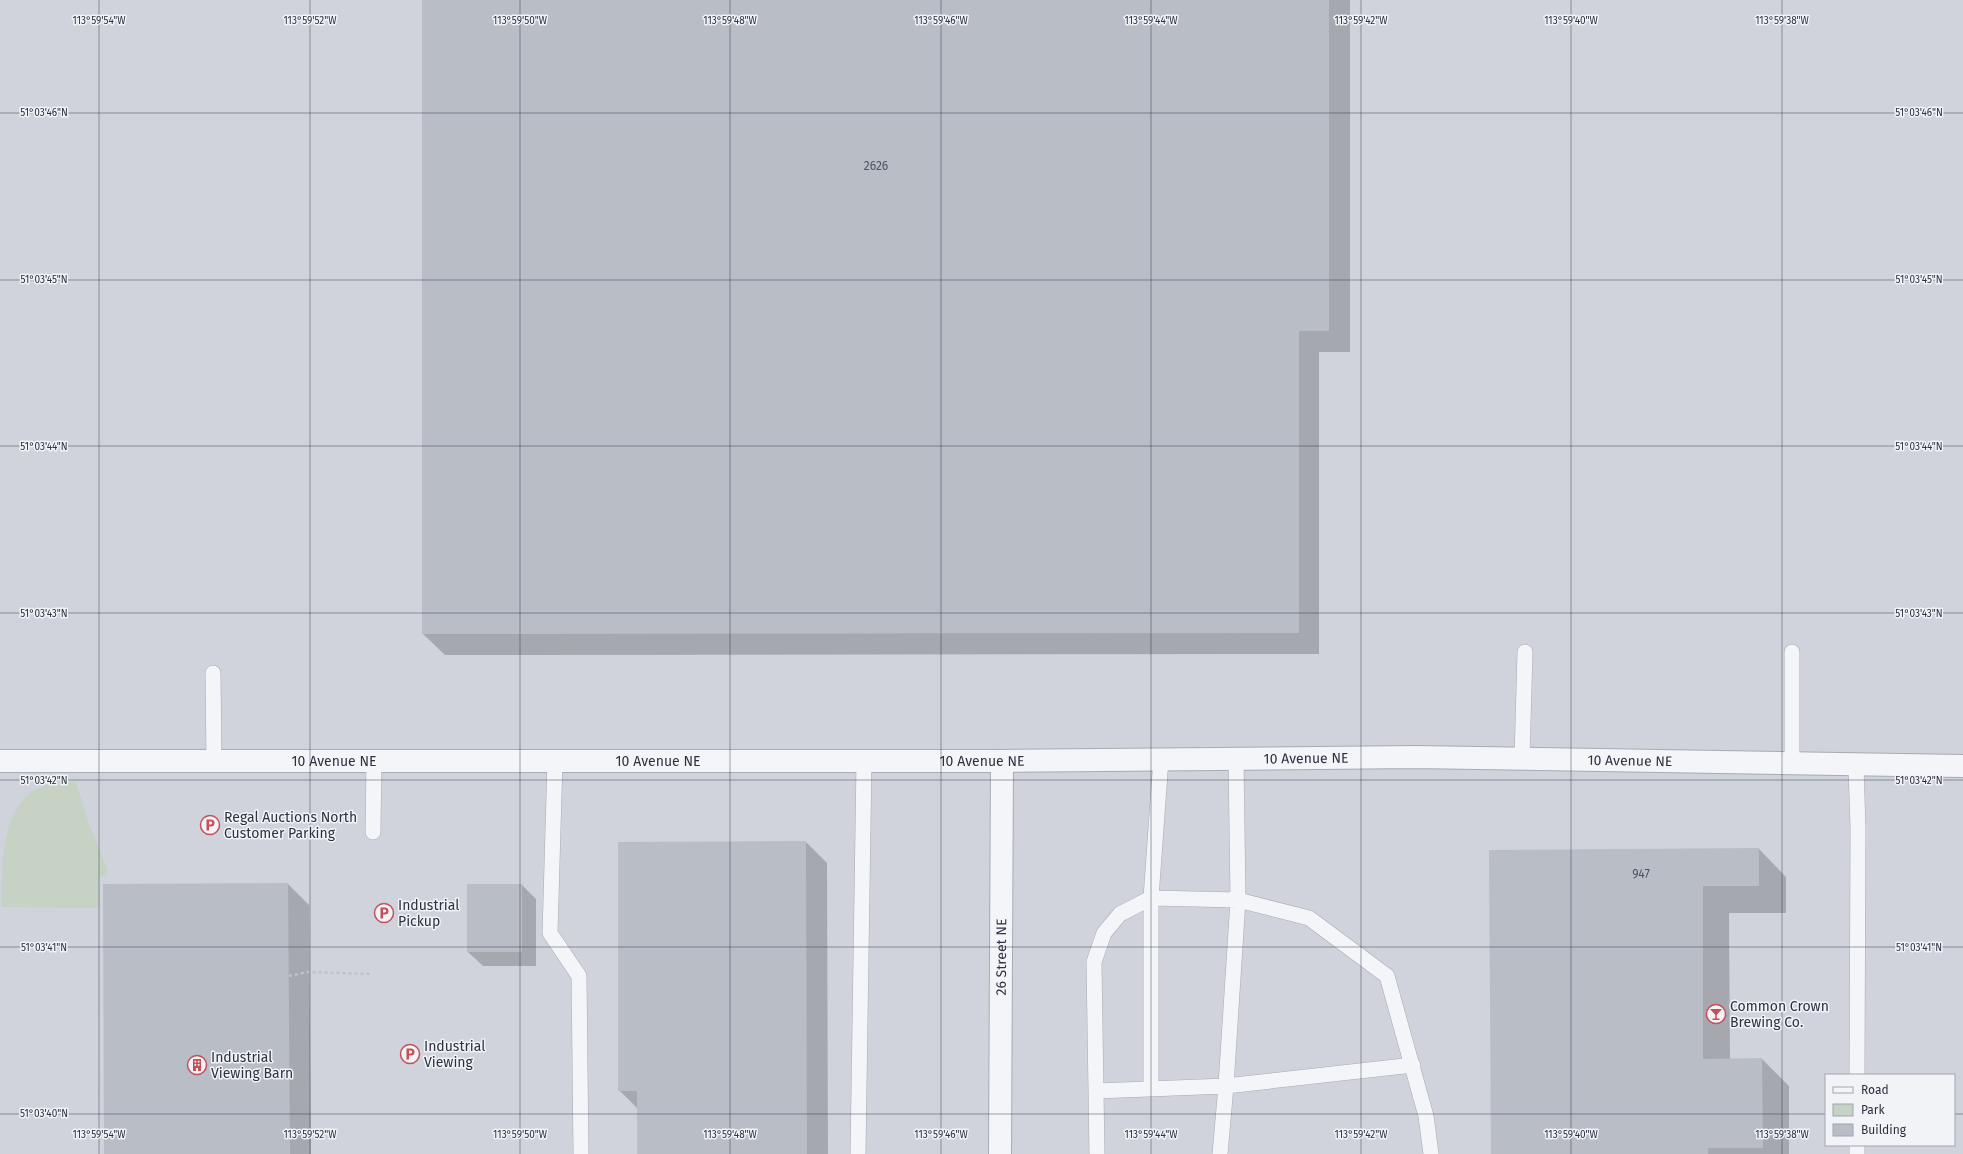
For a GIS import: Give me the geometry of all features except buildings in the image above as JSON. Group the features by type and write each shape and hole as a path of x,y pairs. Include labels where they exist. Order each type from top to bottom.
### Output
{"street":[{"name":"10 Avenue NE","path":"0,761 1002,761 1415,757 1856,766 1963,766"},
{"name":"26 Street NE","path":"1000,1154 1002,761"}],"lane":[{"path":"1522,758 1525,652"},
{"path":"1792,652 1792,764"},
{"path":"213,673 214,761"},
{"path":"1220,1154 1238,900 1236,758"},
{"path":"1151,1088 1151,898 1161,759"},
{"path":"373,832 374,761"},
{"path":"555,761 550,933 580,976 581,1154"},
{"path":"858,1154 864,761"},
{"path":"1856,766 1858,828 1857,1074"},
{"path":"1097,1154 1094,962 1104,933 1120,914 1151,898 1238,900 1309,918 1386,976 1413,1065 1426,1116 1431,1154"},
{"path":"1096,1091 1226,1086 1413,1065"}],"path":[{"path":"289,976 307,972 372,974"}],"shaded area":[{"path":"0,0 1963,0 1963,1154 0,1154"}],"green space":[{"path":"59,782 76,782 89,824 107,868 107,876 100,877 100,908 2,907 4,847 8,828 15,811 25,798 40,788"}],"place":[{"name":"Regal Auctions North Customer Parking","path":"210,825"},
{"name":"Industrial Pickup","path":"384,913"},
{"name":"Common Crown Brewing Co.","path":"1716,1014"},
{"name":"Industrial Viewing","path":"410,1054"},
{"name":"Industrial Viewing Barn","path":"197,1065"}]}
